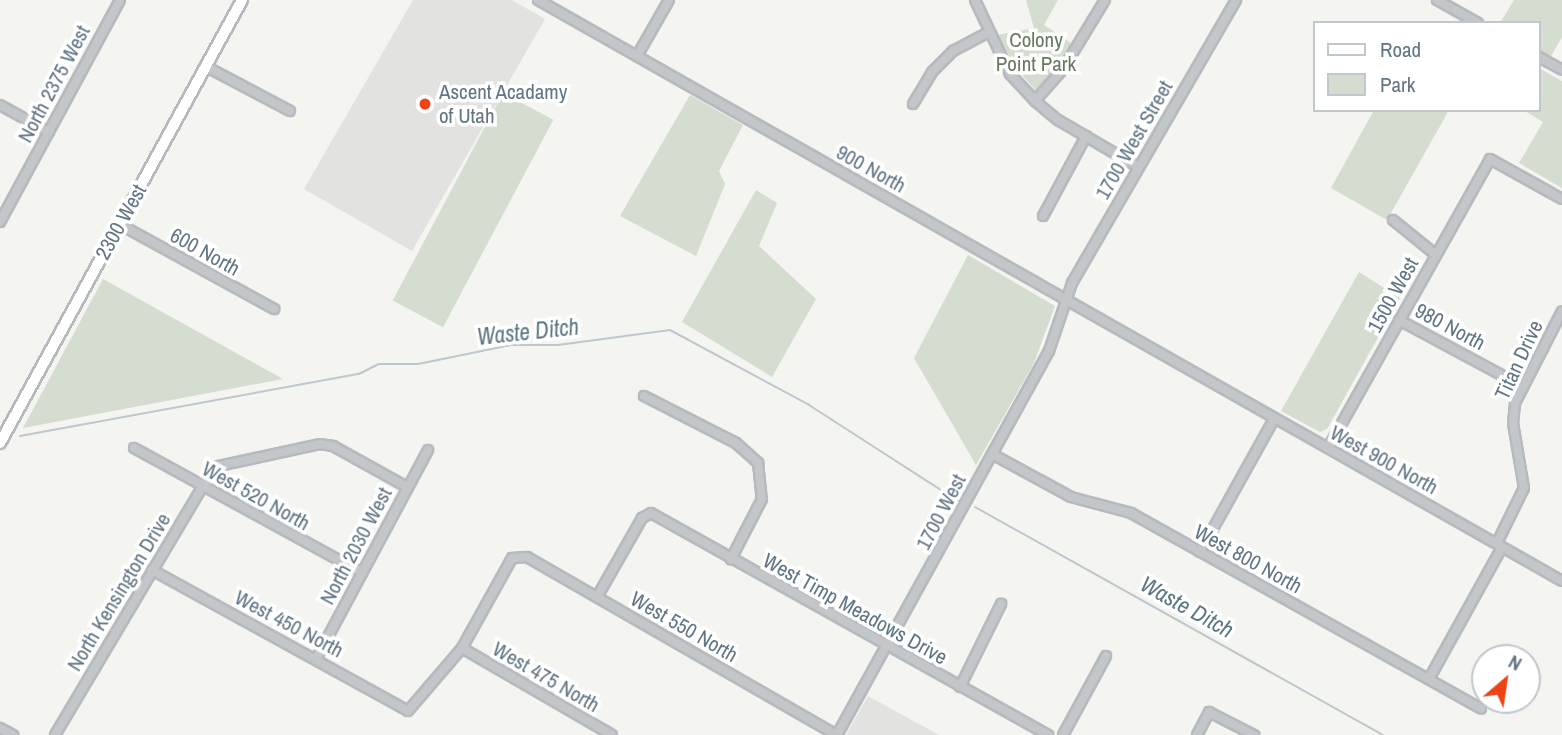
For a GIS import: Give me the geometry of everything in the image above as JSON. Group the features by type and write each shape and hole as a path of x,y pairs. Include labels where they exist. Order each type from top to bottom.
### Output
{"main road":[{"name":"2300 West","path":"0,443 242,0"}],"street":[{"name":"North 2375 West","path":"0,222 120,0"},
{"name":"900 North","path":"538,0 1187,370"},
{"path":"637,56 669,0"},
{"path":"975,0 987,33 1010,74 1035,101 1138,167"},
{"path":"1035,101 1063,69 1105,0"},
{"name":"1700 West Street","path":"1065,300 1138,167 1236,0"},
{"path":"1437,0 1474,21"},
{"path":"913,104 932,72 953,51 987,33"},
{"path":"1541,58 1562,70"},
{"path":"205,66 290,111"},
{"path":"0,105 48,132"},
{"path":"1043,216 1086,136"},
{"name":"1500 West","path":"1328,448 1490,159 1562,199"},
{"path":"1393,220 1436,255"},
{"name":"600 North","path":"119,224 274,309"},
{"name":"1700 West","path":"837,735 888,648 1049,351 1065,300"},
{"name":"Titan Drive","path":"1429,680 1499,546 1524,488 1513,423 1522,386 1562,311"},
{"name":"980 North","path":"1399,320 1522,386"},
{"name":"West 900 North","path":"1187,370 1562,582"},
{"path":"644,396 736,443 753,456 761,471 760,507 731,559"},
{"path":"1200,552 1274,419"},
{"name":"North Kensington Drive","path":"55,735 214,467 320,444 333,446 407,487"},
{"name":"West 520 North","path":"134,448 362,573"},
{"name":"North 2030 West","path":"316,659 428,450"},
{"name":"West 800 North","path":"992,454 1071,497 1131,513 1471,703"},
{"name":"West Timp Meadows Drive","path":"597,597 647,512 1048,735"},
{"name":"West 550 North","path":"462,648 512,558 527,557 837,735"},
{"name":"West 450 North","path":"152,570 408,711 415,708 437,674 462,648"},
{"path":"960,687 1001,604"},
{"name":"West 475 North","path":"462,648 612,735"},
{"path":"1063,735 1106,656"},
{"path":"1197,735 1209,712 1254,735"},
{"path":"0,728 13,735"}],"shaded area":[{"name":"Ascent Acadamy of Utah","path":"413,0 512,0 545,19 412,251 304,189"},
{"path":"868,696 939,735 846,735"}],"green space":[{"name":"Colony Point Park","path":"1026,0 1058,0 1044,25 1074,45 1037,92 1016,68 998,35 1034,28"},
{"path":"1514,0 1562,0 1562,37 1551,56 1541,51 1541,21 1501,21"},
{"path":"1541,69 1562,81 1562,188 1519,163 1543,122 1526,112 1541,112"},
{"path":"503,93 553,120 443,327 393,300"},
{"path":"690,95 743,125 719,171 725,184 696,256 620,216"},
{"path":"1373,112 1448,112 1387,220 1331,188"},
{"path":"756,190 777,203 759,246 816,299 772,377 682,322"},
{"path":"968,255 1055,306 1034,363 976,465 914,358"},
{"path":"1359,272 1400,298 1327,429 1320,432 1281,411"},
{"path":"103,279 283,379 23,428"}],"waterway":[{"name":"Waste Ditch","path":"20,436 359,374 379,364 418,364 511,345 558,345 670,330 809,405 958,501"},
{"name":"Waste Ditch","path":"975,507 1383,735"}],"place":[{"name":"Ascent Acadamy of Utah","path":"425,104"}]}
